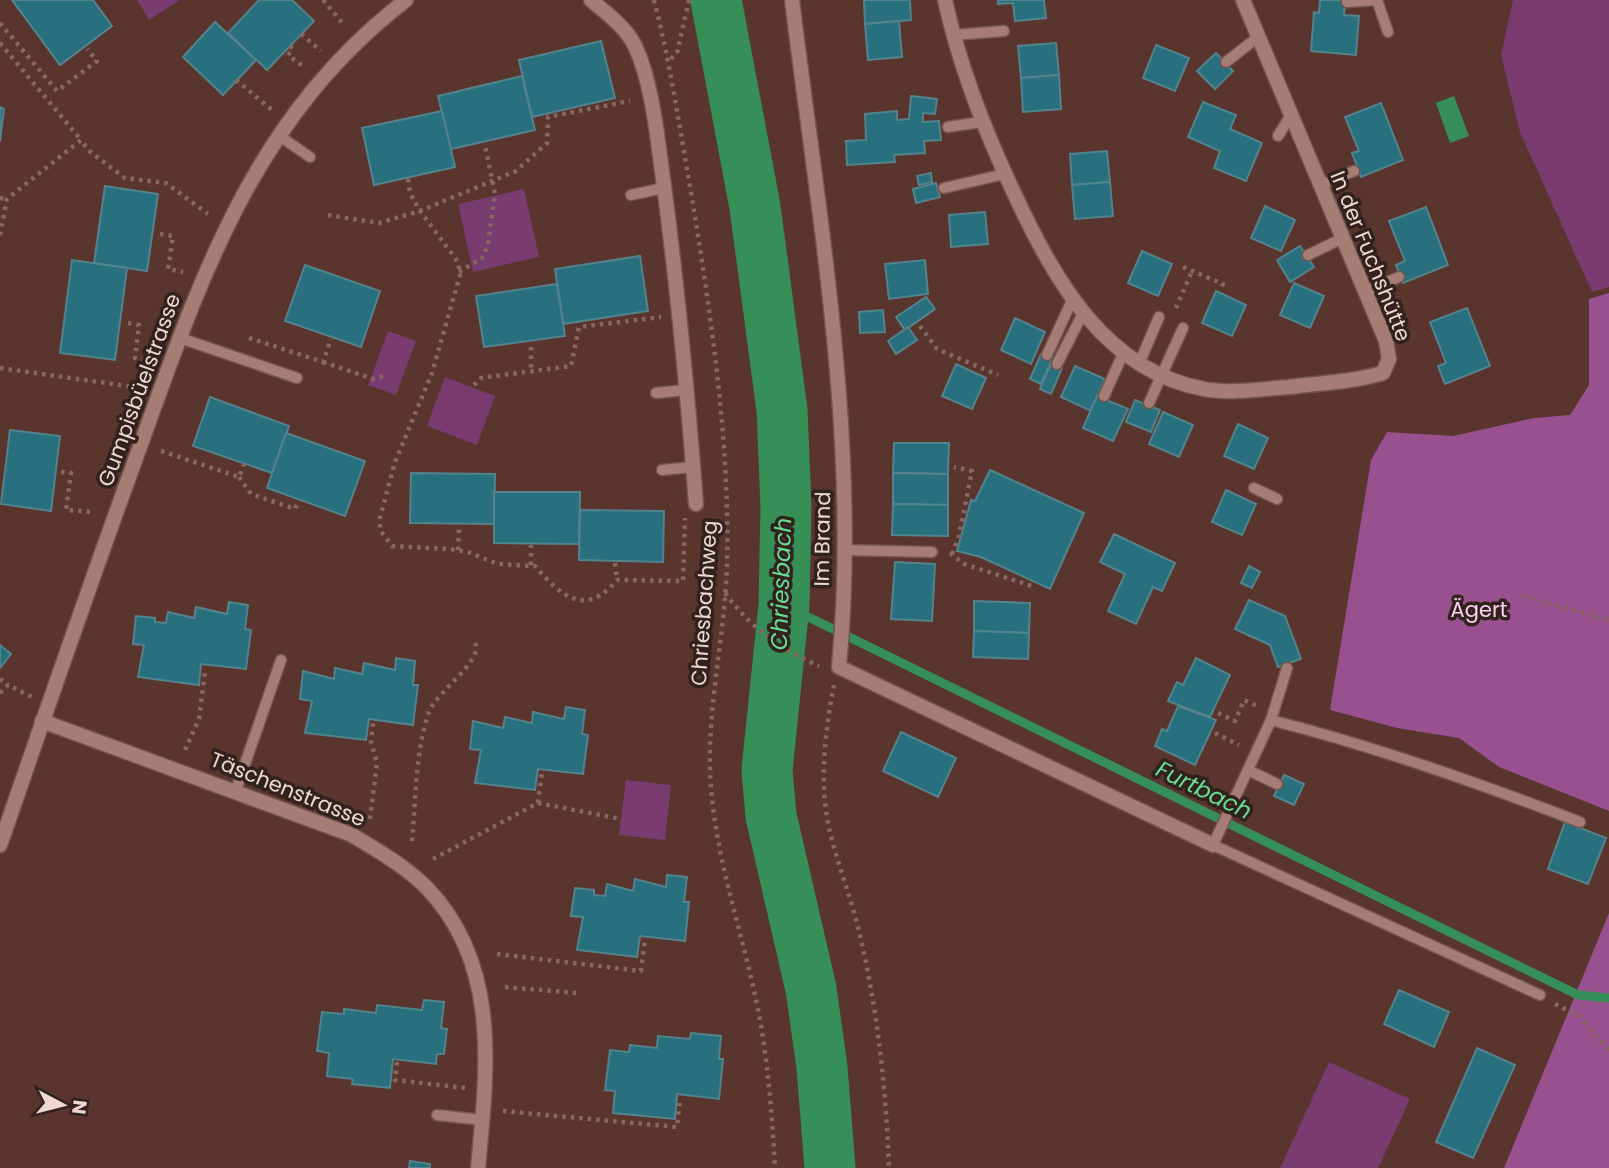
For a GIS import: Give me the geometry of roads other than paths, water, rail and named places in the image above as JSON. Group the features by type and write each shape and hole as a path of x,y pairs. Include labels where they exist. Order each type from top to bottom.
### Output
{"street":[{"name":"Gumpisbüelstrasse","path":"0,845 180,338 225,226 252,174 278,135 358,43 406,0"},
{"path":"591,0 626,32 635,45 649,98 680,314 696,504"},
{"name":"Im Brand","path":"792,0 838,370 844,550 839,667 1215,840"},
{"name":"In der Fuchshütte","path":"945,0 953,35 981,122 1037,243 1083,313 1123,354 1162,375 1206,390 1244,391 1349,381 1383,373 1389,359 1386,341 1243,0"},
{"name":"Täschenstrasse","path":"42,721 236,790 352,835 399,864 427,888 454,922 473,961 481,992 485,1023 478,1168"}],"lane":[{"path":"1347,2 1377,0 1388,32"},
{"path":"953,35 1004,31"},
{"path":"1226,62 1258,37"},
{"path":"1278,136 1291,115"},
{"path":"948,127 981,122"},
{"path":"278,135 310,157"},
{"path":"1320,185 1354,171"},
{"path":"944,188 1005,174"},
{"path":"631,195 664,188"},
{"path":"1308,255 1343,238"},
{"path":"1366,292 1399,277"},
{"path":"1047,355 1073,298"},
{"path":"1058,364 1083,313"},
{"path":"1139,364 1159,317"},
{"path":"1149,403 1183,328"},
{"path":"180,338 297,378"},
{"path":"1104,396 1123,354"},
{"path":"656,393 686,390"},
{"path":"662,470 693,467"},
{"path":"1254,488 1278,499"},
{"path":"844,550 932,552"},
{"path":"236,790 281,660"},
{"path":"1287,668 1273,717 1215,840 1540,995"},
{"path":"1273,717 1472,780 1580,822"},
{"path":"1248,770 1277,784"},
{"path":"437,1115 482,1120"}],"waterway":[{"name":"Chriesbach","path":"716,0 755,207 782,410 786,506 784,605 767,770 771,816 811,989 822,1067 830,1168"},
{"name":"Furtbach","path":"784,605 1578,995 1609,998"}],"park label":[{"name":"Ägert","path":"1479,609"}]}
